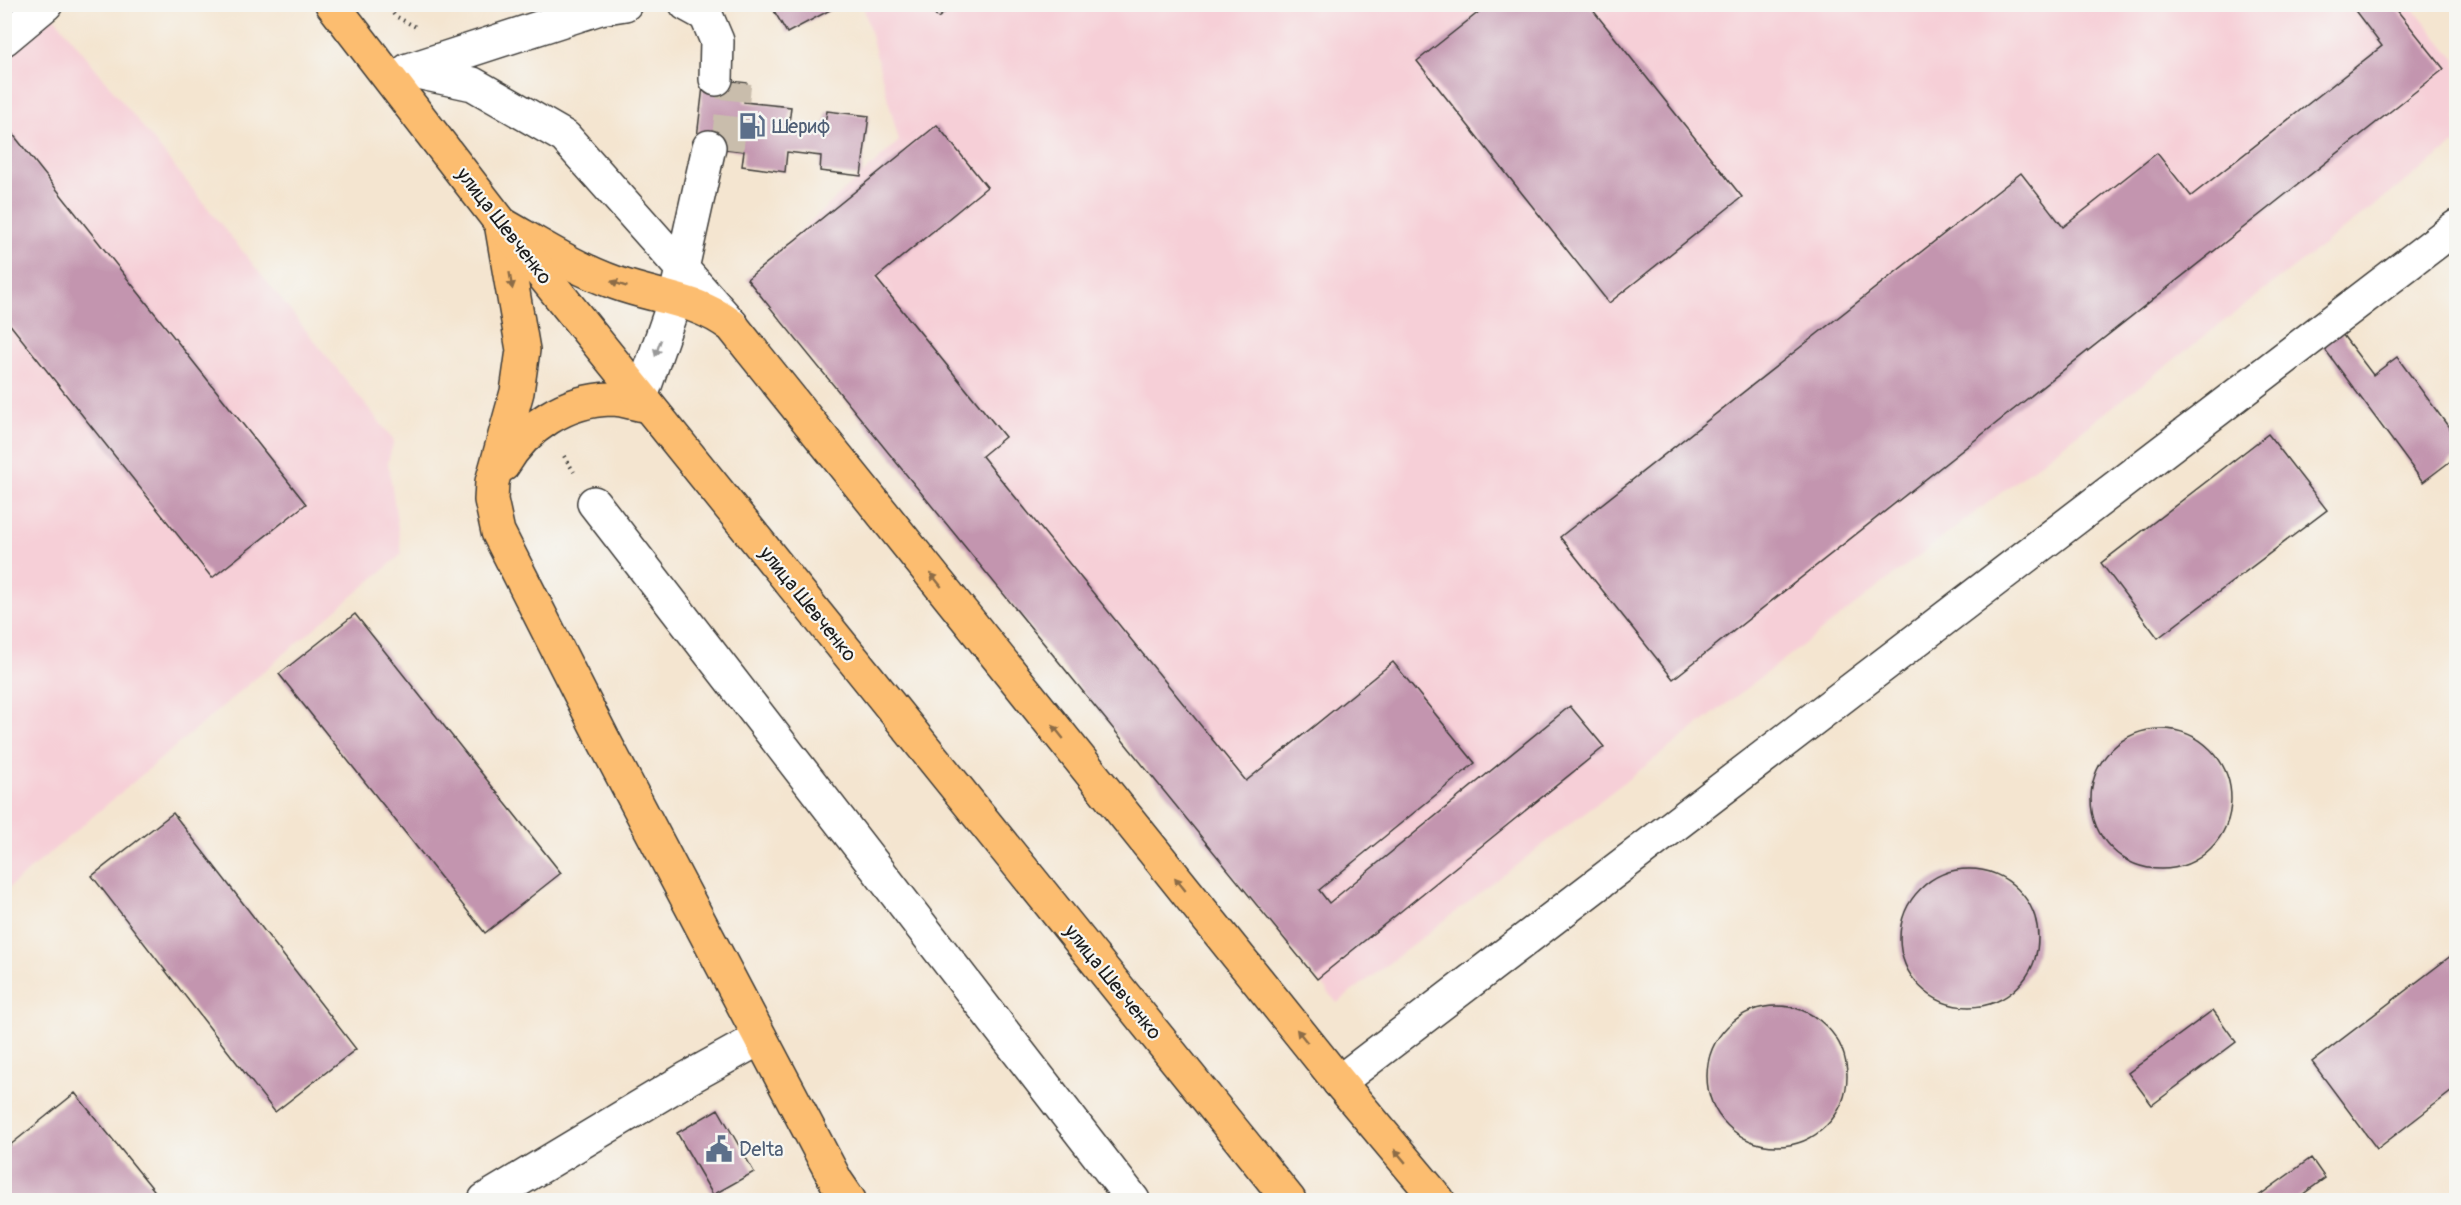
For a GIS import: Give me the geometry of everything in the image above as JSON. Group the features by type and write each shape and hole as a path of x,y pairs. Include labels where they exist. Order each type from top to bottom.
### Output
{"main road":[{"name":"улица Шевченко","path":"332,4 397,73 501,223 1289,1200"},
{"path":"501,223 584,270 616,283 707,309 732,326 1339,1082 1438,1200"},
{"path":"501,223 523,350 518,392 492,482 491,500 504,547 841,1194"},
{"path":"492,482 512,448 542,421 574,405 611,399 645,401"}],"street":[{"path":"4,39 46,4"},
{"path":"397,73 600,8 625,4"},
{"path":"686,4 706,15 717,41 725,80 734,33 716,4"},
{"path":"397,73 473,84 565,137 684,258 732,326"},
{"path":"645,401 675,300 684,258 718,148"},
{"path":"1339,1082 2457,227"},
{"path":"594,503 1133,1200"},
{"path":"485,1200 688,1078 760,1038"}],"shaded area":[{"path":"44,4 394,440 388,462 402,554 5,891 4,5"},
{"path":"2410,4 2456,60 2456,143 1337,1003 747,279 899,141 863,5"}],"building":[{"path":"770,4 832,4 834,8 787,33"},
{"path":"927,4 955,4 938,18"},
{"path":"1489,4 1588,4 1742,197 1609,303 1417,61"},
{"path":"2350,4 2392,4 2444,69 1673,679 1560,537 2021,173 2063,227 2157,153 2191,196 2382,46"},
{"name":"Шериф","path":"704,78 747,83 744,102 791,107 789,124 824,129 827,111 869,116 861,176 820,171 821,156 787,152 785,172 742,166 744,151 696,146"},
{"path":"937,125 987,187 876,278 1005,437 982,456 1246,781 1393,662 1475,763 1319,890 1329,903 1570,706 1604,747 1317,979 747,279"},
{"path":"8,128 306,504 212,578 4,317 4,131"},
{"path":"2339,330 2373,375 2397,357 2456,437 2456,457 2423,482 2321,344"},
{"path":"2268,434 2327,510 2158,638 2101,563"},
{"path":"355,614 561,873 485,933 279,674"},
{"path":"2161,729 2188,735 2200,741 2210,750 2219,760 2225,772 2231,799 2225,826 2219,838 2210,848 2200,857 2188,863 2161,869 2134,863 2122,857 2112,848 2103,838 2097,826 2091,799 2097,772 2103,760 2112,750 2122,741 2134,735"},
{"path":"173,813 356,1049 275,1112 92,876"},
{"path":"1969,869 1996,874 2008,880 2018,889 2027,899 2033,911 2038,938 2033,965 2027,977 2018,987 2008,996 1996,1002 1969,1007 1942,1002 1930,996 1920,987 1911,977 1905,965 1900,938 1905,911 1911,899 1920,889 1930,880 1942,874"},
{"path":"2456,952 2456,1088 2377,1149 2312,1062"},
{"path":"1777,1006 1804,1012 1816,1018 1826,1027 1835,1037 1841,1049 1847,1076 1841,1103 1835,1115 1826,1125 1816,1134 1804,1140 1777,1146 1750,1140 1738,1134 1728,1125 1719,1115 1713,1103 1707,1076 1713,1049 1719,1037 1728,1027 1738,1018 1750,1012"},
{"path":"2213,1010 2236,1042 2152,1105 2128,1073"},
{"path":"75,1093 162,1200 4,1200 4,1150"},
{"path":"718,1109 754,1172 713,1195 677,1133"},
{"path":"2311,1158 2325,1178 2295,1200 2253,1200"}],"tunnel":[{"path":"727,149 735,82"}],"place":[{"name":"Шериф","path":"752,126"},
{"name":"Delta","path":"719,1149"}]}
